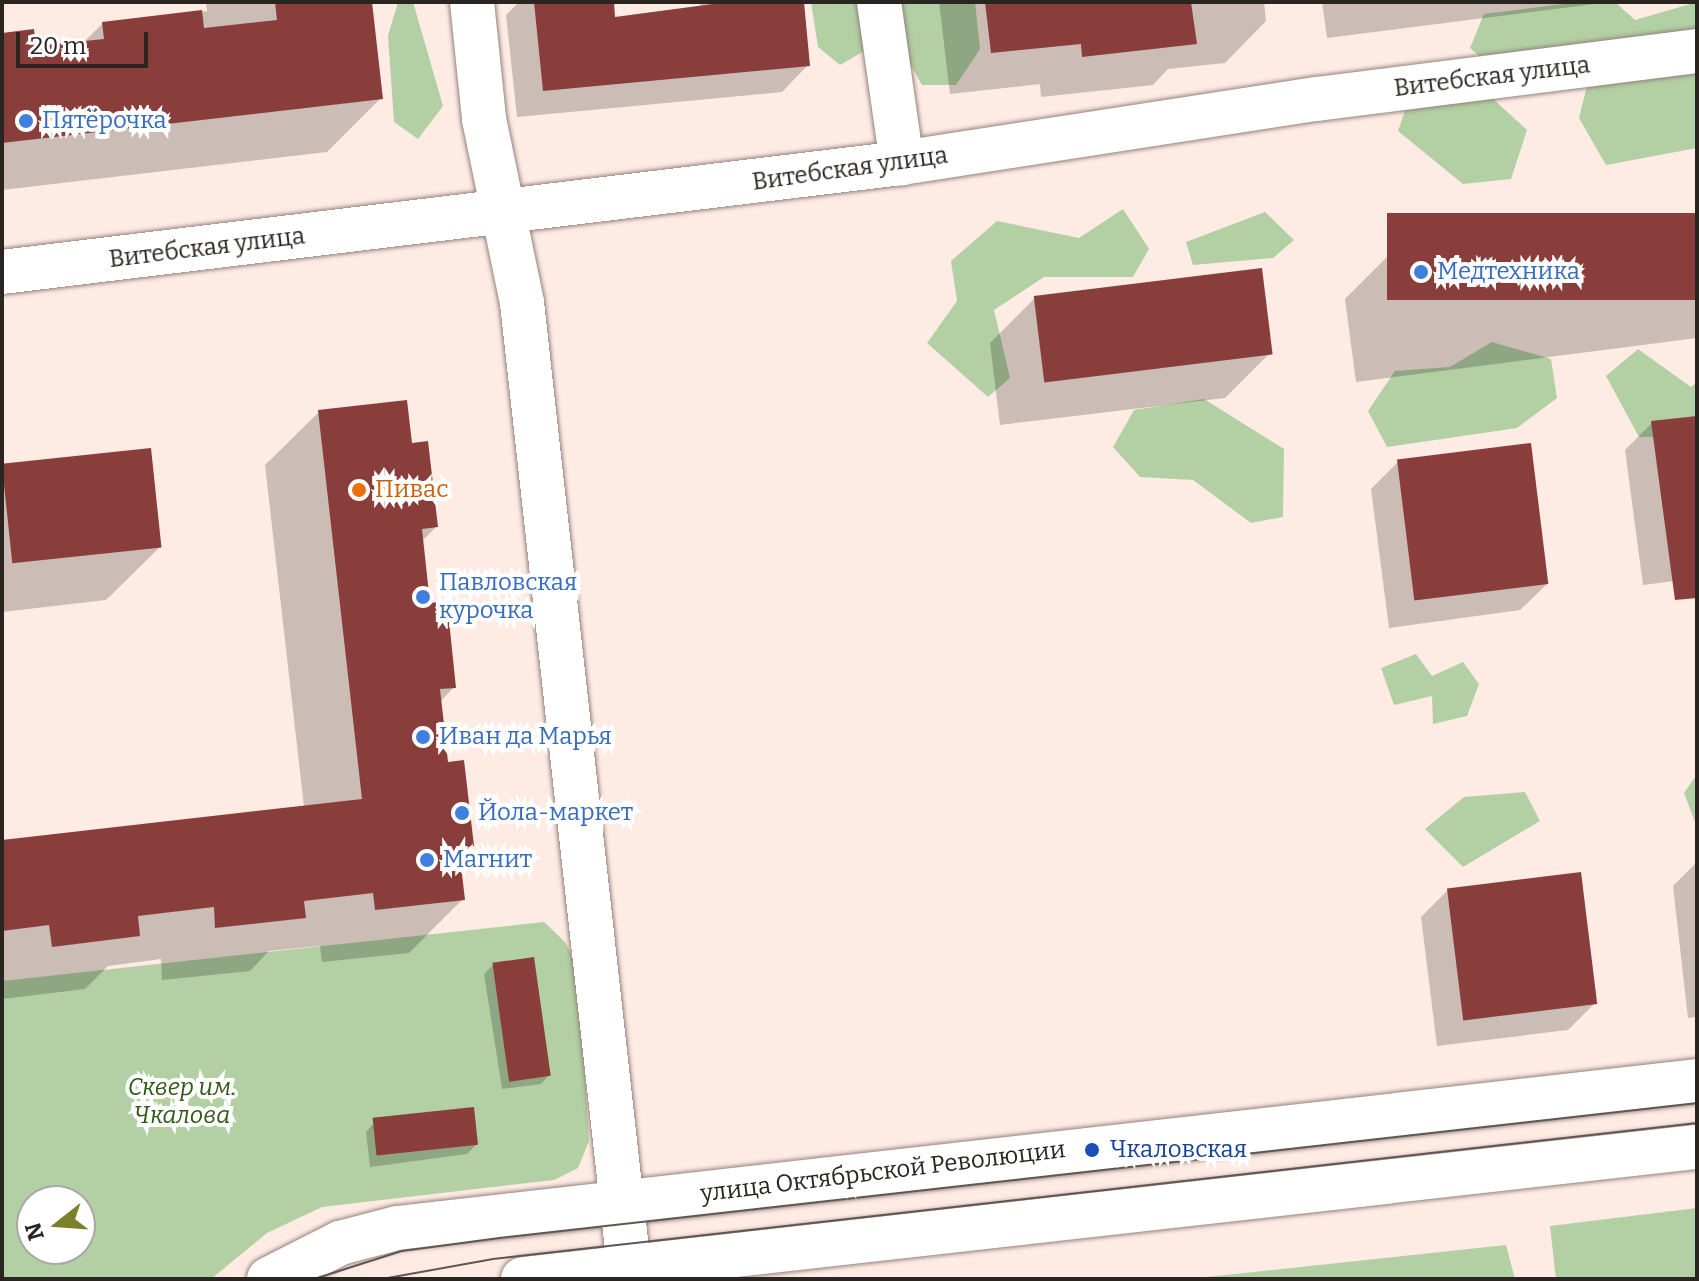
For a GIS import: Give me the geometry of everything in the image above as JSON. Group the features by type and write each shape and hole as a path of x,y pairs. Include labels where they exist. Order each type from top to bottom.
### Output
{"street":[{"path":"472,2 502,215 522,303 629,1267"},
{"path":"879,2 902,163"},
{"name":"Витебская улица","path":"2,272 502,215 902,163 1317,99 1697,51"},
{"name":"улица Октябрьской Революции","path":"269,1279 327,1249 397,1228 1697,1081"},
{"path":"1507,1102 1513,1167"},
{"path":"1389,1115 1396,1181"},
{"path":"523,1279 1697,1147"}],"green space":[{"path":"398,2 413,2 443,106 418,139 394,122 388,36"},
{"path":"811,2 867,2 871,47 840,65 818,47"},
{"path":"899,2 975,2 980,49 956,85 922,85 894,35"},
{"path":"1578,2 1615,2 1635,20 1697,2 1697,40 1498,72 1470,48 1484,14"},
{"path":"1697,64 1697,148 1606,165 1579,118 1590,74"},
{"path":"1481,88 1527,130 1511,179 1463,184 1398,131 1407,105"},
{"path":"1123,209 1149,249 1133,277 1044,277 994,310 1010,378 988,397 927,343 957,301 951,261 997,221 1079,238"},
{"path":"1265,212 1294,240 1273,258 1193,265 1186,242"},
{"path":"1492,342 1551,359 1557,398 1517,428 1387,447 1368,411 1395,371 1450,367"},
{"path":"1638,349 1691,387 1697,382 1697,436 1639,437 1606,376"},
{"path":"1204,399 1284,449 1283,517 1251,523 1193,480 1140,477 1113,447 1134,410"},
{"path":"1416,654 1432,676 1463,662 1479,684 1467,716 1433,724 1432,696 1394,705 1381,668"},
{"path":"1697,774 1697,827 1684,793"},
{"path":"1525,792 1540,821 1463,867 1425,829 1464,797"},
{"name":"Сквер им. Чкалова","path":"544,922 566,943 578,970 589,1141 578,1168 554,1180 322,1207 267,1233 211,1279 2,1279 2,981"},
{"path":"1697,1208 1697,1279 1556,1279 1550,1226"},
{"path":"1506,1245 1515,1279 1188,1279"}],"building":[{"path":"275,2 372,2 383,99 2,143 2,33 34,29 36,46 104,39 102,22 202,10 204,28 277,20"},
{"path":"534,2 614,2 615,17 728,2 804,2 810,66 543,91"},
{"path":"985,2 1191,2 1197,44 1082,57 1081,44 991,53"},
{"path":"1387,213 1697,213 1697,300 1387,300"},
{"path":"1262,268 1273,354 1044,382 1034,296"},
{"path":"407,400 412,443 428,441 438,527 422,529 430,603 447,601 456,688 440,689 448,762 464,760 474,846 459,848 465,900 375,910 373,893 304,901 306,918 215,928 214,907 138,916 140,936 52,947 49,925 2,931 2,840 362,799 318,410"},
{"path":"1697,416 1697,598 1675,600 1651,421"},
{"path":"1531,443 1548,584 1414,600 1397,459"},
{"path":"151,448 161,547 12,563 2,464"},
{"path":"1581,872 1597,1004 1463,1020 1447,888"},
{"path":"534,957 551,1076 509,1082 492,963"},
{"path":"474,1107 478,1145 377,1155 373,1118"}],"tram line":[{"path":"314,1279 402,1251 499,1238 1697,1103"},
{"path":"382,1279 493,1259 1697,1123"}],"place":[{"name":"Пятёрочка","path":"26,121"},
{"name":"Медтехника","path":"1421,272"},
{"name":"Пивас","path":"359,490"},
{"name":"Павловская курочка","path":"423,597"},
{"name":"Иван да Марья","path":"423,737"},
{"name":"Йола-маркет","path":"462,813"},
{"name":"Магнит","path":"427,860"},
{"name":"Чкаловская","path":"1092,1150"}]}
